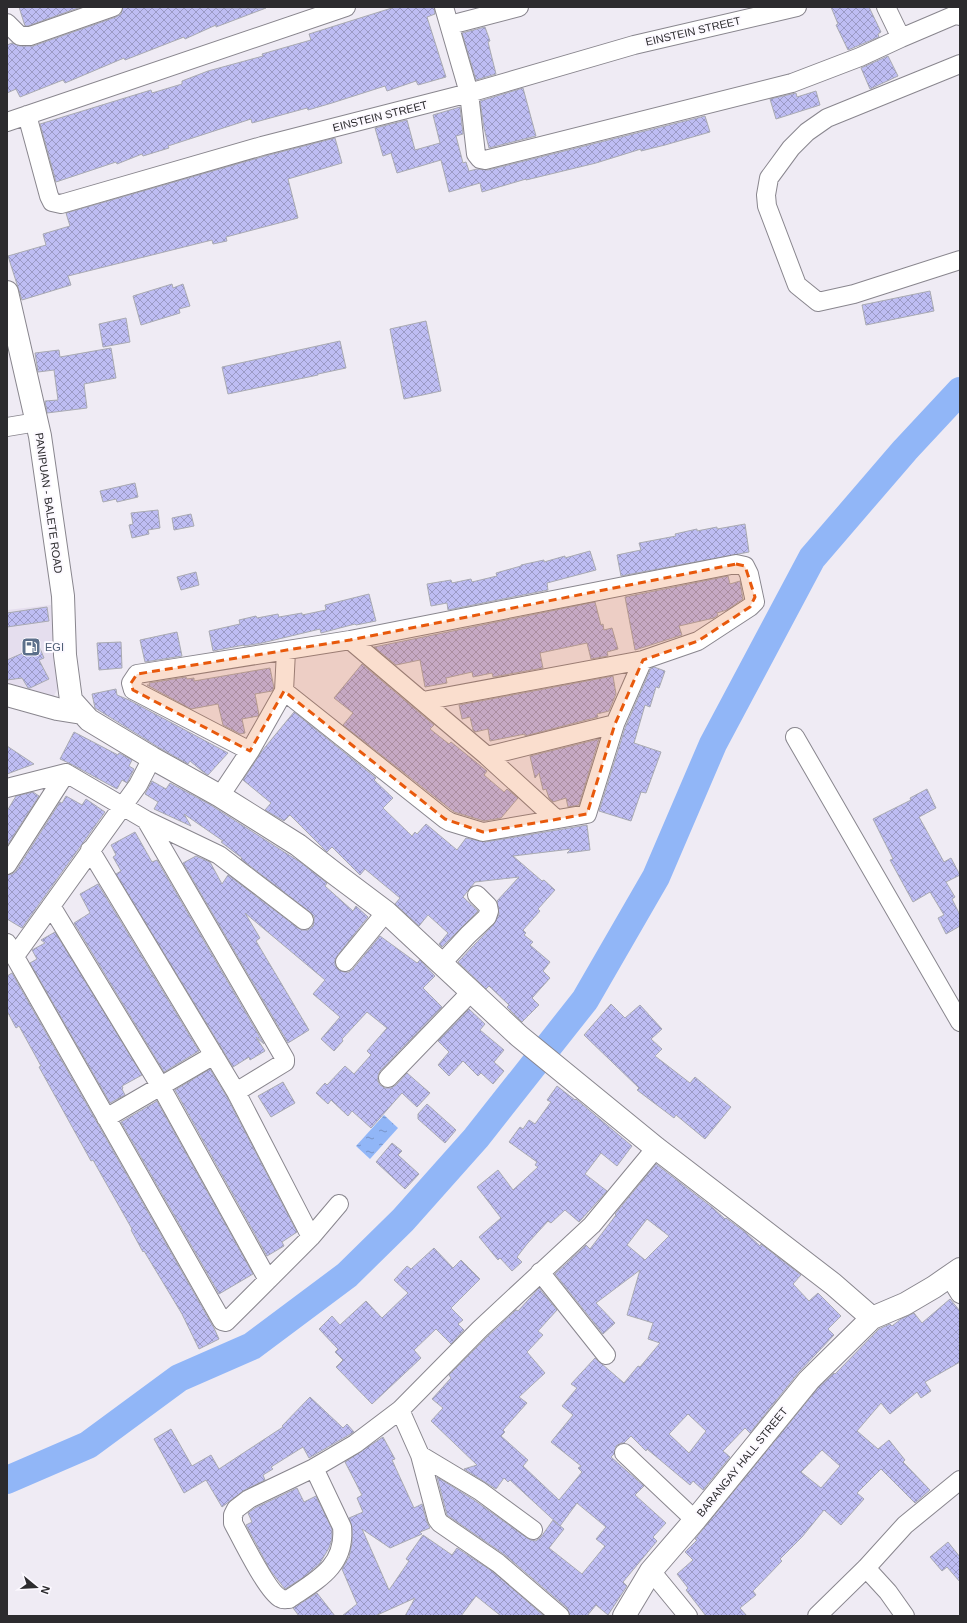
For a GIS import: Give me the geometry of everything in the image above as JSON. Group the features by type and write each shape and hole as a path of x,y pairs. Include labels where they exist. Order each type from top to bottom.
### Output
{"main road":[{"name":"PANIPUAN - BALETE ROAD","path":"7,292 37,422 63,596 68,678 71,700 82,713"},
{"path":"7,695 57,709 82,713 89,720 152,758 220,796 298,845 386,912 519,1036 656,1148 833,1284 872,1318 956,1280"},
{"name":"BARANGAY HALL STREET","path":"624,1616 651,1571 695,1520 809,1380 872,1318"}],"street":[{"path":"7,23 20,36 30,36 113,7"},
{"path":"7,122 346,7"},
{"path":"444,7 469,93 476,154 480,159 485,160 792,83 860,57 955,15 960,16"},
{"path":"450,25 519,7"},
{"name":"EINSTEIN STREET","path":"26,115 49,196 52,202 62,204 262,146 469,93 634,45 797,7"},
{"path":"886,7 901,38"},
{"path":"960,64 827,118 806,132 790,148 769,178 766,195 767,206 798,284 818,302 854,294 960,260"},
{"path":"7,427 37,422"},
{"path":"250,751 133,690 131,683 138,674 350,640 736,564 745,566 749,574 755,602 750,607 698,641 642,660 423,701"},
{"path":"350,640 487,756 556,819"},
{"path":"220,796 250,751 284,691 286,651"},
{"path":"284,691 450,822 483,832 587,814 615,724 642,660"},
{"path":"487,756 615,724"},
{"path":"795,737 960,1022"},
{"path":"152,758 138,785 51,906 11,950 222,1321 226,1322 311,1237 339,1204"},
{"path":"7,865 66,773"},
{"path":"7,788 66,773 146,820 219,855 304,920"},
{"path":"146,820 285,1059 285,1062 236,1092"},
{"path":"90,850 236,1092 311,1237"},
{"path":"442,963 487,917 489,911 488,906 477,895"},
{"path":"51,906 161,1087 268,1280"},
{"path":"345,962 386,912"},
{"path":"388,1078 472,991"},
{"path":"106,1118 214,1055"},
{"path":"314,1468 342,1527 343,1537 340,1553 328,1571 289,1599 281,1599 257,1567 233,1523 233,1515 236,1508 249,1499 314,1468 354,1444 400,1410 480,1329 592,1225 656,1148"},
{"path":"540,1272 606,1355"},
{"path":"400,1410 420,1455 434,1514 440,1523 498,1562 560,1616"},
{"path":"624,1453 695,1520"},
{"path":"420,1455 480,1491 533,1530"},
{"path":"817,1616 866,1568 905,1525 960,1480"},
{"path":"866,1568 888,1592 905,1616"},
{"path":"651,1571 688,1616"}],"highlighted area":[{"path":"736,564 745,566 755,597 750,607 698,641 643,660 615,724 587,814 483,832 445,819 284,691 250,751 133,690 131,683 137,674 350,640"}],"shaded area":[{"name":"EGI","path":"51,605 60,684 54,696 46,700 7,689 7,610"}],"water":[{"path":"384,1115 398,1128 370,1159 356,1146"}],"building":[{"path":"19,7 81,7 25,26"},
{"path":"123,7 266,8 216,27 216,25 185,39 184,37 125,60 124,58 65,83 63,80 20,97 16,89 7,93 7,45 12,43 20,46 33,46 116,17 121,14"},
{"path":"395,7 434,7 435,14 427,17 446,77 418,85 416,81 387,91 385,86 308,110 307,108 252,123 251,119 168,146 169,148 143,156 142,154 117,164 116,162 56,182 40,124 151,90 152,93 182,84 182,81 208,71 263,56 262,54 311,40 309,34"},
{"path":"831,7 869,7 881,32 878,34 879,37 848,50 836,25 838,24"},
{"path":"485,27 490,41 488,42 496,74 476,80 462,33"},
{"path":"888,56 898,76 870,89 861,68"},
{"path":"523,88 536,136 489,148 480,101"},
{"path":"816,91 820,105 776,119 770,99 796,93 797,97"},
{"path":"460,107 463,134 456,136 463,163 466,162 469,171 477,169 488,170 705,116 710,132 641,151 641,149 596,163 526,179 482,192 480,183 449,192 441,160 397,173 391,153 383,156 375,128 407,120 415,150 440,143 433,115"},
{"path":"335,138 342,163 288,179 298,218 226,237 227,241 213,244 212,240 68,276 71,285 22,300 8,256 46,245 43,234 70,226 66,213 265,156"},
{"path":"172,284 173,288 183,284 190,306 179,309 180,313 141,325 133,296"},
{"path":"930,291 934,311 866,325 862,305"},
{"path":"126,318 130,342 103,347 99,324"},
{"path":"426,321 441,391 404,399 390,329"},
{"path":"340,341 346,368 228,394 222,367"},
{"path":"111,348 116,378 84,384 87,408 47,413 45,401 58,400 54,370 38,372 35,353 59,350 60,357"},
{"path":"135,483 138,497 117,502 116,499 103,502 100,491"},
{"path":"158,510 160,528 148,530 149,534 132,538 129,525 133,524 131,513"},
{"path":"191,514 194,526 174,530 172,518"},
{"path":"745,524 749,552 621,576 617,555 641,550 639,543 676,536 675,534 697,529 697,531 717,527 717,529"},
{"path":"590,551 596,570 547,583 548,590 448,610 447,603 431,606 427,584 451,580 452,583 471,579 472,582 497,576 496,573 521,565 544,560 544,562 565,556 565,558"},
{"path":"196,572 199,585 181,590 177,577"},
{"path":"728,576 730,584 740,581 743,599 727,610 717,613 718,615 714,618 679,626 682,635 635,650 625,597"},
{"path":"369,594 376,621 355,624 321,633 320,629 262,643 213,651 209,631 240,624 239,620 256,616 257,618 278,614 279,617 302,613 302,615 326,610 325,605"},
{"path":"595,602 601,625 603,624 604,630 612,628 618,649 607,652 608,656 591,659 587,643 540,653 543,668 493,677 492,673 473,677 472,672 446,678 447,683 425,687 420,660 396,665 374,647"},
{"path":"47,607 49,621 7,627 7,613"},
{"path":"177,632 182,656 145,662 140,640"},
{"path":"121,642 122,668 99,670 97,643"},
{"path":"39,646 44,658 39,660 49,679 30,688 28,688 22,678 7,680 7,660"},
{"path":"362,664 434,725 430,729 449,744 451,742 487,771 484,775 504,792 507,789 518,798 501,818 484,821 454,812 343,725 353,713 334,698"},
{"path":"654,667 665,671 659,688 656,687 650,707 645,705 634,743 661,752 646,793 641,792 631,821 599,811 625,728 651,668"},
{"path":"270,668 274,688 272,691 255,694 259,715 242,719 245,733 240,734 223,725 218,704 191,709 147,685 150,685 149,683 186,677 187,679 194,678 194,681"},
{"path":"613,676 616,694 609,711 597,714 598,717 525,736 525,734 490,741 488,729 475,732 473,730 470,717 462,719 459,705"},
{"path":"116,689 117,695 228,753 208,775 190,761 188,764 158,747 95,708 92,694"},
{"path":"294,712 376,778 374,780 393,798 383,808 412,836 415,832 417,834 426,824 457,850 466,838 485,842 587,825 590,850 567,853 571,849 513,856 555,890 538,909 540,911 523,930 526,933 524,935 533,942 530,945 550,962 543,971 550,978 532,998 539,1005 522,1022 507,1007 509,1005 489,986 486,989 458,962 494,924 499,914 497,901 519,877 475,882 463,897 478,911 442,947 439,944 448,933 428,915 419,926 395,904 400,898 365,869 360,875 332,847 327,852 290,815 284,821 265,810 271,803 243,780 262,751"},
{"path":"74,732 118,755 119,753 132,760 129,766 134,769 127,783 122,780 117,789 60,759"},
{"path":"599,739 579,805 568,807 566,798 553,802 549,798 546,789 543,790 539,773 535,778 530,756"},
{"path":"7,746 34,764 7,774"},
{"path":"152,781 166,789 170,783 209,804 300,862 327,883 325,886 353,911 356,906 368,917 337,956 335,965 339,970 349,972 353,969 380,936 417,963 420,960 435,976 423,988 442,1007 380,1071 378,1076 380,1085 385,1088 391,1088 396,1085 407,1073 430,1093 417,1107 402,1093 371,1128 352,1111 348,1116 331,1100 328,1104 316,1093 325,1083 327,1085 345,1066 354,1074 371,1055 367,1051 387,1028 367,1012 342,1039 343,1041 334,1051 321,1039 340,1017 313,994 325,980 245,913 260,938 256,941 309,1030 288,1043 183,863 196,856 210,862 222,884 228,875 302,930 308,930 313,926 314,916 241,859 242,858 221,842 223,841 184,814 191,826 154,809 158,802 145,794"},
{"path":"927,789 936,808 919,817 944,862 951,858 960,875 946,882 955,897 952,899 960,915 960,926 946,934 938,918 944,915 930,892 913,902 890,860 893,859 873,819 911,800 910,798"},
{"path":"33,792 39,796 7,846 7,811 16,796"},
{"path":"66,796 82,805 86,799 105,812 22,928 7,919 7,875 16,871 60,802 62,803"},
{"path":"135,832 152,862 157,860 264,1044 256,1037 265,1051 250,1060 249,1057 233,1067 116,874 121,871 113,857 116,855 111,845"},
{"path":"98,884 199,1051 164,1072 74,923 90,913 80,894"},
{"path":"55,932 142,1075 122,1086 125,1095 110,1103 30,963 37,959 32,950 45,943 41,940"},
{"path":"12,973 219,1339 199,1349 182,1314 144,1251 143,1252 131,1230 132,1229 93,1160 91,1161 39,1067 41,1066 19,1026 16,1028 7,1011 7,976"},
{"path":"611,1004 625,1018 640,1005 662,1029 651,1039 662,1049 655,1056 690,1083 695,1077 731,1107 705,1139 676,1115 674,1118 637,1090 639,1088 584,1035"},
{"path":"469,1009 485,1024 480,1030 504,1050 494,1062 504,1071 493,1084 481,1073 478,1076 463,1061 449,1076 438,1065 449,1052 438,1041"},
{"path":"210,1069 227,1097 297,1232 282,1242 284,1246 267,1256 175,1090"},
{"path":"283,1082 295,1103 271,1117 258,1096"},
{"path":"557,1086 575,1100 576,1099 632,1146 617,1166 601,1153 585,1174 607,1191 579,1222 565,1210 551,1223 548,1221 517,1257 522,1262 512,1271 500,1258 498,1260 479,1237 501,1218 477,1187 498,1170 513,1190 538,1167 535,1165 537,1162 509,1142 520,1127 523,1129 529,1120 535,1124 551,1102 547,1100"},
{"path":"157,1101 253,1274 219,1294 121,1122"},
{"path":"427,1104 456,1130 445,1143 418,1119 418,1114"},
{"path":"392,1143 402,1151 398,1155 419,1174 405,1189 376,1162"},
{"path":"656,1164 725,1219 726,1218 745,1232 760,1246 761,1244 801,1275 793,1284 809,1301 818,1293 841,1316 828,1329 834,1335 799,1372 750,1433 745,1428 723,1451 730,1457 703,1490 693,1481 690,1485 647,1449 646,1451 631,1436 624,1443 616,1446 614,1454 611,1457 644,1486 635,1495 666,1523 653,1537 657,1541 623,1582 627,1586 608,1615 596,1605 587,1616 570,1616 567,1608 505,1555 447,1515 437,1477 474,1500 527,1538 536,1541 541,1537 553,1520 510,1480 508,1482 504,1478 496,1489 464,1469 477,1465 431,1421 443,1408 432,1399 451,1378 449,1375 516,1310 518,1311 539,1288 557,1310 538,1331 543,1335 527,1352 545,1373 519,1397 527,1403 503,1430 505,1432 501,1436 528,1460 523,1466 559,1500 582,1472 578,1468 581,1466 551,1442 573,1415 562,1406 577,1388 571,1384 595,1358 624,1383 660,1343 648,1339 653,1323 627,1315 640,1270 596,1303 615,1323 603,1334 555,1274 586,1245 590,1249 616,1215 615,1214","holes":["647,1219 669,1236 645,1260 627,1245","688,1414 706,1431 689,1453 669,1434","577,1503 606,1527 596,1539 605,1546 582,1574 549,1548 564,1529 560,1526"]},
{"path":"434,1248 453,1268 461,1260 480,1279 451,1308 463,1320 458,1324 464,1330 451,1344 436,1329 414,1350 421,1358 372,1404 336,1367 343,1360 335,1352 338,1349 319,1329 332,1316 340,1325 366,1301 382,1318 408,1293 394,1280 407,1266 411,1269"},
{"path":"950,1299 960,1311 960,1362 925,1382 931,1391 921,1398 917,1392 890,1414 881,1403 857,1431 878,1449 889,1440 905,1460 903,1462 930,1490 915,1503 881,1469 857,1493 864,1499 841,1525 824,1510 802,1537 780,1559 782,1561 753,1591 756,1595 740,1608 747,1616 706,1616 686,1590 688,1588 677,1574 693,1560 685,1552 697,1540 695,1539 818,1388 834,1373 835,1374 879,1329 890,1324 892,1326 901,1319 914,1313 922,1323","holes":["822,1450 840,1466 821,1488 801,1472"]},
{"path":"310,1397 343,1428 347,1424 354,1432 309,1458 303,1447 271,1467 273,1469 263,1475 265,1480 243,1491 222,1507 206,1480 184,1493 154,1439 171,1429 192,1466 211,1455 219,1469 283,1427 282,1426"},
{"path":"383,1437 395,1459 392,1460 414,1508 422,1504 430,1528 420,1532 422,1534 390,1548 362,1529 389,1590 409,1561 406,1559 423,1535 452,1555 457,1548 492,1571 544,1616 501,1616 476,1596 461,1616 405,1616 415,1598 375,1616 342,1616 357,1604 342,1569 349,1557 352,1543 352,1527 349,1518 363,1512 357,1498 362,1495 345,1462"},
{"path":"297,1488 304,1502 316,1496 332,1529 332,1539 329,1548 320,1563 304,1577 285,1589 270,1570 246,1525 252,1522 248,1513 255,1508"},
{"path":"948,1542 960,1557 960,1582 947,1567 942,1571 930,1557"},
{"path":"317,1593 335,1616 299,1616 293,1608"}],"waterway":[{"path":"7,1480 88,1445 179,1378 252,1346 347,1275 403,1220 476,1138 585,1000 656,877 713,744 812,558 905,450 960,391"}],"place":[{"name":"EGI","path":"31,647"}]}
